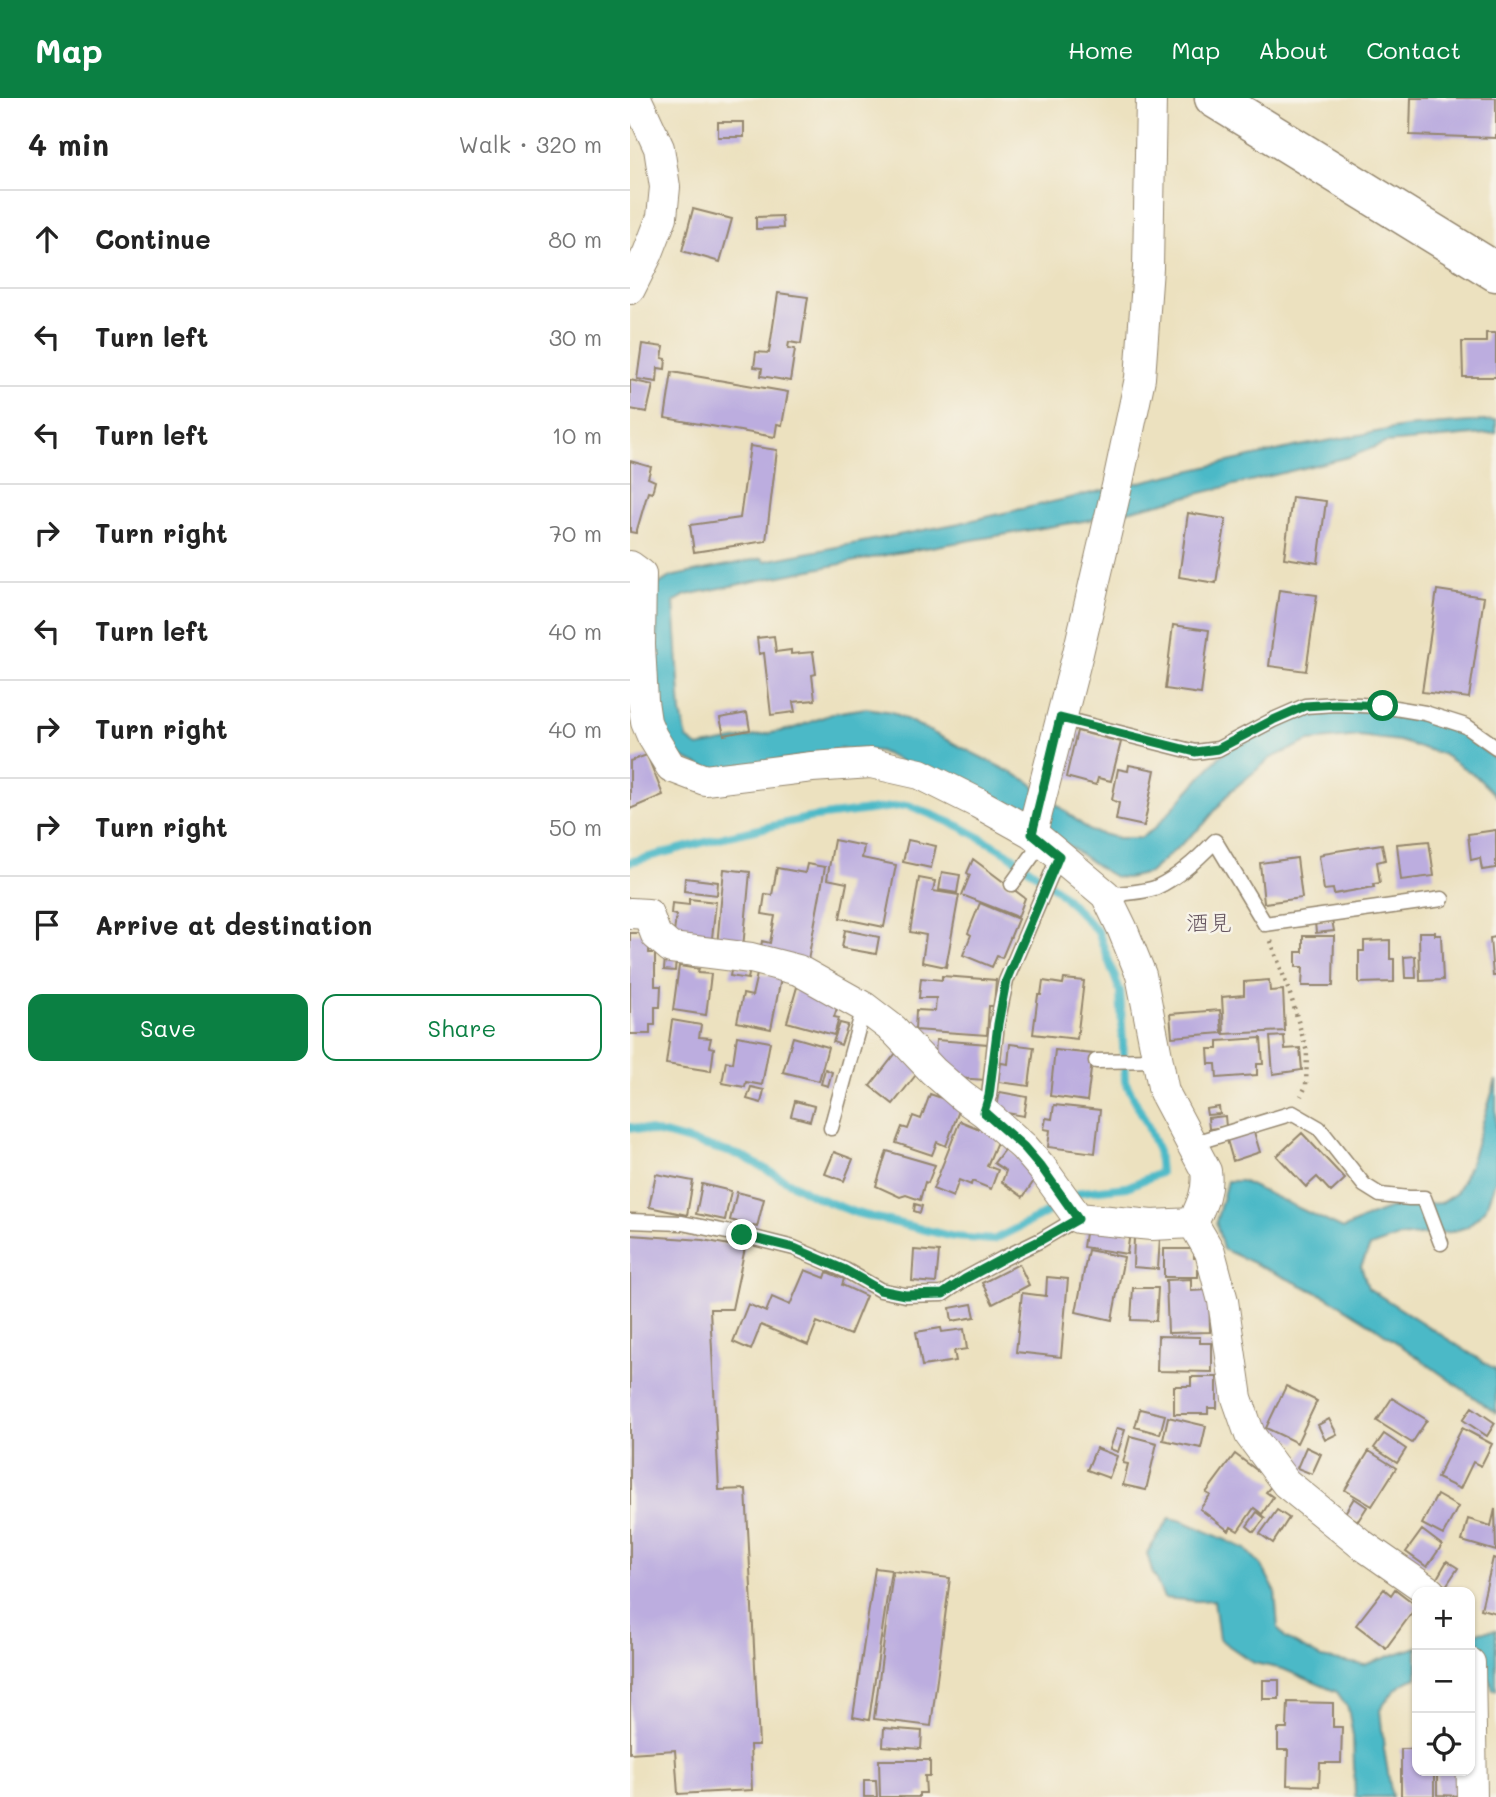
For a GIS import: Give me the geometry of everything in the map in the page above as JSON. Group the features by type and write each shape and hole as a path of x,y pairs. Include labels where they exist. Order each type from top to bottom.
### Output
{"street":[{"path":"630,289 662,217 665,187 659,149 636,98"},
{"path":"1045,844 1060,718 1099,563 1140,378 1148,268 1152,98"},
{"path":"1214,98 1496,272"},
{"path":"630,566 641,574 635,644 637,702 652,736 671,767 705,780 871,763 920,774 978,803 1045,844 1106,895 1141,975 1164,1092 1206,1171 1208,1181 1205,1198 1193,1223"},
{"path":"630,913 648,914 656,935 671,948 751,958 798,970 864,1007 894,1030 933,1071 984,1112 1033,1158 1078,1219 1152,1225 1193,1223"},
{"path":"1193,1223 1214,1264 1223,1301 1237,1398 1250,1435 1286,1483 1361,1544 1423,1587"},
{"path":"1471,1713 1472,1797"}],"lane":[{"path":"1060,718 1195,752 1218,749 1305,706 1383,706 1425,713 1466,726 1496,747"},
{"path":"1106,895 1155,888 1182,871 1215,841 1265,924 1442,899"},
{"path":"1012,884 1045,844"},
{"path":"984,1112 989,1096 1006,981 1045,844"},
{"path":"831,1128 864,1007"},
{"path":"1096,1061 1157,1060"},
{"path":"1191,1144 1293,1113 1319,1128 1364,1185 1380,1195 1424,1198 1441,1243"},
{"path":"630,1221 682,1223 794,1248 845,1270 880,1290 905,1295 943,1294 992,1264 1078,1219"}],"path":[{"path":"1265,924 1307,1052 1306,1086 1293,1113"}],"water":[{"path":"1496,420 1496,433 1385,443 1352,456 1095,519 896,553 686,595 674,602 681,713 687,739 698,747 792,729 834,713 866,708 892,712 1028,781 1090,831 1118,838 1140,838 1154,829 1220,756 1236,744 1296,716 1316,712 1360,710 1436,722 1461,733 1496,760 1496,796 1476,776 1442,754 1399,741 1359,736 1309,741 1271,758 1231,791 1204,824 1149,873 1127,878 1115,877 1047,830 879,751 840,749 713,771 676,755 652,721 651,589 670,577 960,523 1294,447 1404,427"},
{"path":"1496,1080 1496,1179 1485,1210 1467,1227 1451,1232 1398,1237 1370,1247 1361,1266 1368,1288 1496,1370 1496,1413 1372,1325 1329,1298 1223,1249 1216,1222 1227,1181 1241,1181 1343,1229 1394,1207 1441,1203 1456,1193 1469,1167"},
{"path":"1170,1518 1183,1521 1246,1549 1262,1566 1275,1591 1278,1628 1285,1638 1321,1658 1364,1665 1412,1649 1412,1680 1391,1694 1380,1710 1392,1797 1355,1797 1353,1736 1348,1708 1337,1692 1283,1669 1254,1663 1219,1639 1214,1600 1164,1598 1147,1553"},
{"path":"1496,1630 1496,1690 1493,1690 1484,1672 1475,1670 1475,1632"}],"building":[{"path":"1411,98 1496,98 1496,138 1410,135"},
{"path":"718,122 744,122 744,137 718,137"},
{"path":"693,209 732,219 720,262 682,251"},
{"path":"782,216 783,228 756,229 756,217"},
{"path":"778,293 808,297 801,344 789,342 788,348 795,349 790,381 761,376 762,368 754,367 756,352 769,353"},
{"path":"1486,333 1496,333 1496,377 1463,377 1462,342 1486,342"},
{"path":"642,344 664,347 662,358 666,359 665,369 658,368 657,382 637,379"},
{"path":"672,372 788,392 782,425 777,424 775,437 665,418"},
{"path":"630,380 653,385 647,412 630,409"},
{"path":"750,446 777,450 766,541 694,552 690,525 740,518"},
{"path":"630,461 651,467 648,478 655,481 652,493 648,492 636,533 630,532"},
{"path":"1292,497 1326,501 1318,563 1284,558"},
{"path":"1188,513 1226,519 1216,583 1179,577"},
{"path":"1279,590 1317,595 1306,671 1269,666"},
{"path":"1437,590 1484,597 1469,698 1422,692"},
{"path":"1173,625 1209,630 1201,694 1165,689"},
{"path":"774,636 776,652 813,652 816,674 812,675 815,700 793,702 795,712 771,715 764,653 759,654 757,638"},
{"path":"747,713 750,730 724,735 720,718"},
{"path":"1077,731 1121,742 1111,781 1098,778 1096,785 1066,777"},
{"path":"647,755 663,795 630,809 630,761"},
{"path":"1129,765 1155,770 1144,826 1116,820 1119,803 1112,800 1118,769 1128,771"},
{"path":"1496,830 1496,868 1482,870 1480,858 1471,860 1468,834"},
{"path":"834,840 864,846 862,858 896,865 884,927 840,918 847,883 827,879"},
{"path":"908,840 936,846 931,868 903,862"},
{"path":"1429,841 1434,876 1401,880 1397,844"},
{"path":"1382,844 1385,860 1377,862 1380,883 1373,884 1374,887 1334,894 1333,889 1324,890 1319,856 1323,853"},
{"path":"1297,858 1302,898 1264,903 1260,863"},
{"path":"973,859 1025,898 1018,917 962,895"},
{"path":"807,864 825,867 808,960 760,952 762,941 770,943 775,916 762,914 765,894 772,895 777,868 805,873"},
{"path":"724,869 750,872 743,948 717,946"},
{"path":"942,872 960,875 957,893 939,890"},
{"path":"685,878 718,882 717,895 684,891"},
{"path":"919,878 935,881 933,891 959,895 946,967 922,962 926,935 910,932"},
{"path":"689,899 716,902 712,938 674,934 676,915 671,914 672,903 689,905"},
{"path":"980,903 1018,919 1002,958 997,956 992,967 963,955"},
{"path":"1332,920 1334,931 1316,933 1315,922"},
{"path":"845,930 879,937 876,954 842,948"},
{"path":"1419,932 1435,932 1435,935 1441,935 1443,980 1420,981"},
{"path":"630,933 649,933 649,953 655,953 655,986 661,986 660,1007 655,1007 655,1025 650,1025 650,1034 630,1034"},
{"path":"1303,936 1334,936 1333,986 1302,986 1303,967 1296,967 1296,952 1303,952"},
{"path":"1496,937 1496,976 1493,976 1490,938"},
{"path":"1390,940 1390,959 1394,959 1394,982 1359,983 1359,951 1364,951 1364,941"},
{"path":"1415,956 1416,978 1405,978 1404,957"},
{"path":"665,957 676,958 675,971 664,970"},
{"path":"679,966 699,969 698,973 711,974 706,1015 673,1010"},
{"path":"732,966 750,969 748,979 730,976"},
{"path":"757,974 781,978 771,1029 737,1022 743,994 752,996"},
{"path":"942,976 996,980 994,1006 989,1006 987,1035 915,1030 916,1010 935,1011 936,998 919,998 921,978 942,980"},
{"path":"1064,979 1084,981 1077,1039 1033,1034 1038,995 1041,995 1043,981 1063,984"},
{"path":"1269,980 1270,991 1283,990 1285,1031 1224,1034 1222,997 1244,995 1244,982"},
{"path":"797,987 839,1002 834,1017 839,1018 834,1035 787,1022"},
{"path":"1220,1010 1222,1033 1172,1037 1170,1014"},
{"path":"672,1020 701,1025 699,1037 711,1038 709,1047 714,1048 711,1071 666,1064"},
{"path":"840,1023 848,1025 841,1045 833,1042"},
{"path":"737,1036 770,1042 762,1085 746,1082 745,1087 722,1083 726,1061 733,1063"},
{"path":"1284,1036 1285,1049 1300,1048 1302,1070 1273,1074 1270,1037"},
{"path":"793,1037 828,1047 819,1081 783,1072"},
{"path":"1261,1038 1263,1064 1257,1064 1257,1075 1217,1078 1216,1064 1209,1064 1208,1049 1218,1049 1218,1041"},
{"path":"936,1040 988,1044 986,1080 957,1078 935,1057"},
{"path":"1010,1044 1034,1047 1029,1086 998,1082 1001,1063 1008,1064"},
{"path":"1055,1050 1093,1054 1087,1101 1050,1096"},
{"path":"896,1053 919,1071 893,1104 870,1086"},
{"path":"825,1069 832,1072 828,1086 821,1084"},
{"path":"751,1087 764,1090 761,1103 747,1099"},
{"path":"1000,1092 1027,1097 1024,1116 996,1111"},
{"path":"930,1094 961,1105 946,1146 937,1142 932,1155 896,1143 902,1127 908,1129 913,1116 921,1119"},
{"path":"795,1101 814,1106 810,1121 791,1116"},
{"path":"1054,1105 1100,1110 1095,1153 1048,1147 1050,1130 1044,1129 1046,1118 1052,1119"},
{"path":"1219,1107 1220,1114 1207,1115 1206,1109"},
{"path":"1225,1116 1226,1127 1209,1129 1208,1118"},
{"path":"960,1121 999,1137 987,1166 998,1170 991,1189 972,1181 971,1185 959,1180 953,1197 933,1189"},
{"path":"1254,1132 1260,1152 1233,1161 1227,1140"},
{"path":"1302,1133 1345,1179 1331,1192 1317,1177 1306,1187 1277,1156"},
{"path":"1006,1147 1038,1175 1023,1197 1002,1182 1006,1171 994,1163"},
{"path":"887,1151 935,1165 928,1183 925,1182 920,1200 906,1195 900,1197 876,1186"},
{"path":"834,1152 853,1159 844,1181 825,1174"},
{"path":"656,1174 693,1181 687,1215 649,1207"},
{"path":"702,1184 731,1191 725,1220 696,1214"},
{"path":"737,1192 764,1199 757,1227 730,1220"},
{"path":"915,1204 922,1206 920,1213 914,1211"},
{"path":"1086,1226 1130,1232 1127,1254 1083,1247"},
{"path":"630,1235 703,1240 745,1248 732,1309 710,1309 719,1490 746,1489 759,1745 750,1745 752,1790 678,1794 675,1750 630,1753"},
{"path":"1134,1237 1160,1238 1158,1269 1133,1267"},
{"path":"1164,1249 1194,1249 1194,1258 1198,1258 1198,1277 1164,1277"},
{"path":"914,1250 939,1252 936,1283 912,1281"},
{"path":"1088,1250 1124,1257 1112,1320 1076,1312"},
{"path":"1019,1264 1029,1285 993,1304 982,1283"},
{"path":"805,1270 825,1278 827,1272 844,1279 842,1285 866,1296 850,1335 817,1322 808,1345 761,1325 751,1350 733,1342 748,1304 766,1312 772,1297 790,1305"},
{"path":"1047,1277 1068,1279 1061,1357 1016,1352 1022,1293 1046,1296"},
{"path":"1191,1279 1191,1291 1209,1290 1210,1332 1168,1333 1166,1280"},
{"path":"1133,1288 1158,1288 1156,1321 1131,1320"},
{"path":"972,1304 975,1317 952,1321 950,1308"},
{"path":"941,1328 942,1332 964,1329 967,1349 954,1351 956,1361 922,1366 916,1332"},
{"path":"1158,1336 1200,1337 1200,1343 1212,1343 1212,1372 1157,1371"},
{"path":"1191,1377 1217,1377 1217,1408 1208,1408 1208,1414 1174,1414 1174,1386 1191,1386"},
{"path":"1286,1386 1317,1401 1297,1443 1266,1428"},
{"path":"1392,1398 1427,1420 1412,1443 1377,1421"},
{"path":"1472,1407 1495,1423 1487,1436 1463,1420"},
{"path":"1140,1409 1165,1415 1160,1434 1135,1427"},
{"path":"1168,1417 1206,1426 1201,1448 1163,1440"},
{"path":"1329,1419 1337,1434 1325,1440 1318,1425"},
{"path":"1117,1428 1125,1430 1118,1452 1110,1449"},
{"path":"1462,1428 1492,1444 1481,1466 1473,1462 1460,1489 1437,1478"},
{"path":"1384,1434 1406,1449 1397,1463 1374,1448"},
{"path":"1130,1436 1157,1443 1146,1490 1123,1485 1128,1464 1123,1463"},
{"path":"1306,1447 1321,1454 1312,1474 1297,1468"},
{"path":"1096,1448 1117,1456 1109,1478 1087,1470"},
{"path":"1369,1451 1396,1468 1372,1506 1345,1490"},
{"path":"1235,1454 1274,1483 1266,1492 1273,1497 1262,1514 1254,1508 1238,1531 1231,1527 1229,1531 1200,1509 1210,1495 1206,1493"},
{"path":"1437,1495 1458,1507 1443,1535 1422,1524"},
{"path":"1354,1498 1367,1507 1358,1521 1345,1513"},
{"path":"1495,1509 1496,1551 1462,1541 1468,1519 1491,1526"},
{"path":"1277,1510 1289,1518 1273,1543 1260,1534"},
{"path":"1257,1512 1265,1518 1254,1532 1247,1526"},
{"path":"1422,1530 1442,1545 1427,1567 1406,1552"},
{"path":"1493,1558 1496,1559 1496,1613 1481,1609"},
{"path":"1447,1561 1458,1568 1446,1586 1436,1580"},
{"path":"875,1568 891,1570 869,1720 853,1717"},
{"path":"893,1571 950,1578 931,1726 874,1719"},
{"path":"1384,1589 1391,1595 1395,1589 1412,1602 1412,1613 1386,1648 1356,1625"},
{"path":"1263,1680 1279,1680 1279,1699 1263,1699"},
{"path":"1288,1702 1333,1703 1333,1727 1342,1727 1341,1763 1320,1763 1319,1786 1287,1785 1288,1750 1278,1750 1278,1729 1287,1729"},
{"path":"884,1728 922,1731 921,1749 883,1746"},
{"path":"1401,1749 1412,1749 1412,1776 1434,1776 1434,1796 1401,1796"},
{"path":"879,1760 930,1760 930,1776 925,1776 926,1793 919,1793 919,1797 880,1797"},
{"path":"1437,1776 1465,1776 1464,1796 1437,1795"},
{"path":"864,1780 876,1780 877,1797 864,1797"}],"waterway":[{"path":"630,862 808,818 908,805 959,826 1006,852 1057,889 1098,932 1120,991 1125,1081 1158,1151 1160,1173 1127,1187 1081,1192 993,1240 954,1237 856,1213 816,1197 742,1156 630,1127"}],"district":[{"name":"酒見","path":"1209,922"}],"route":[{"path":"742,1235 794,1248 845,1270 880,1290 905,1295 943,1294 965,1279 1078,1219 1024,1147 984,1112 989,1096 1006,981 1059,856 1032,834 1060,718 1195,752 1218,749 1305,706 1383,706"}]}
